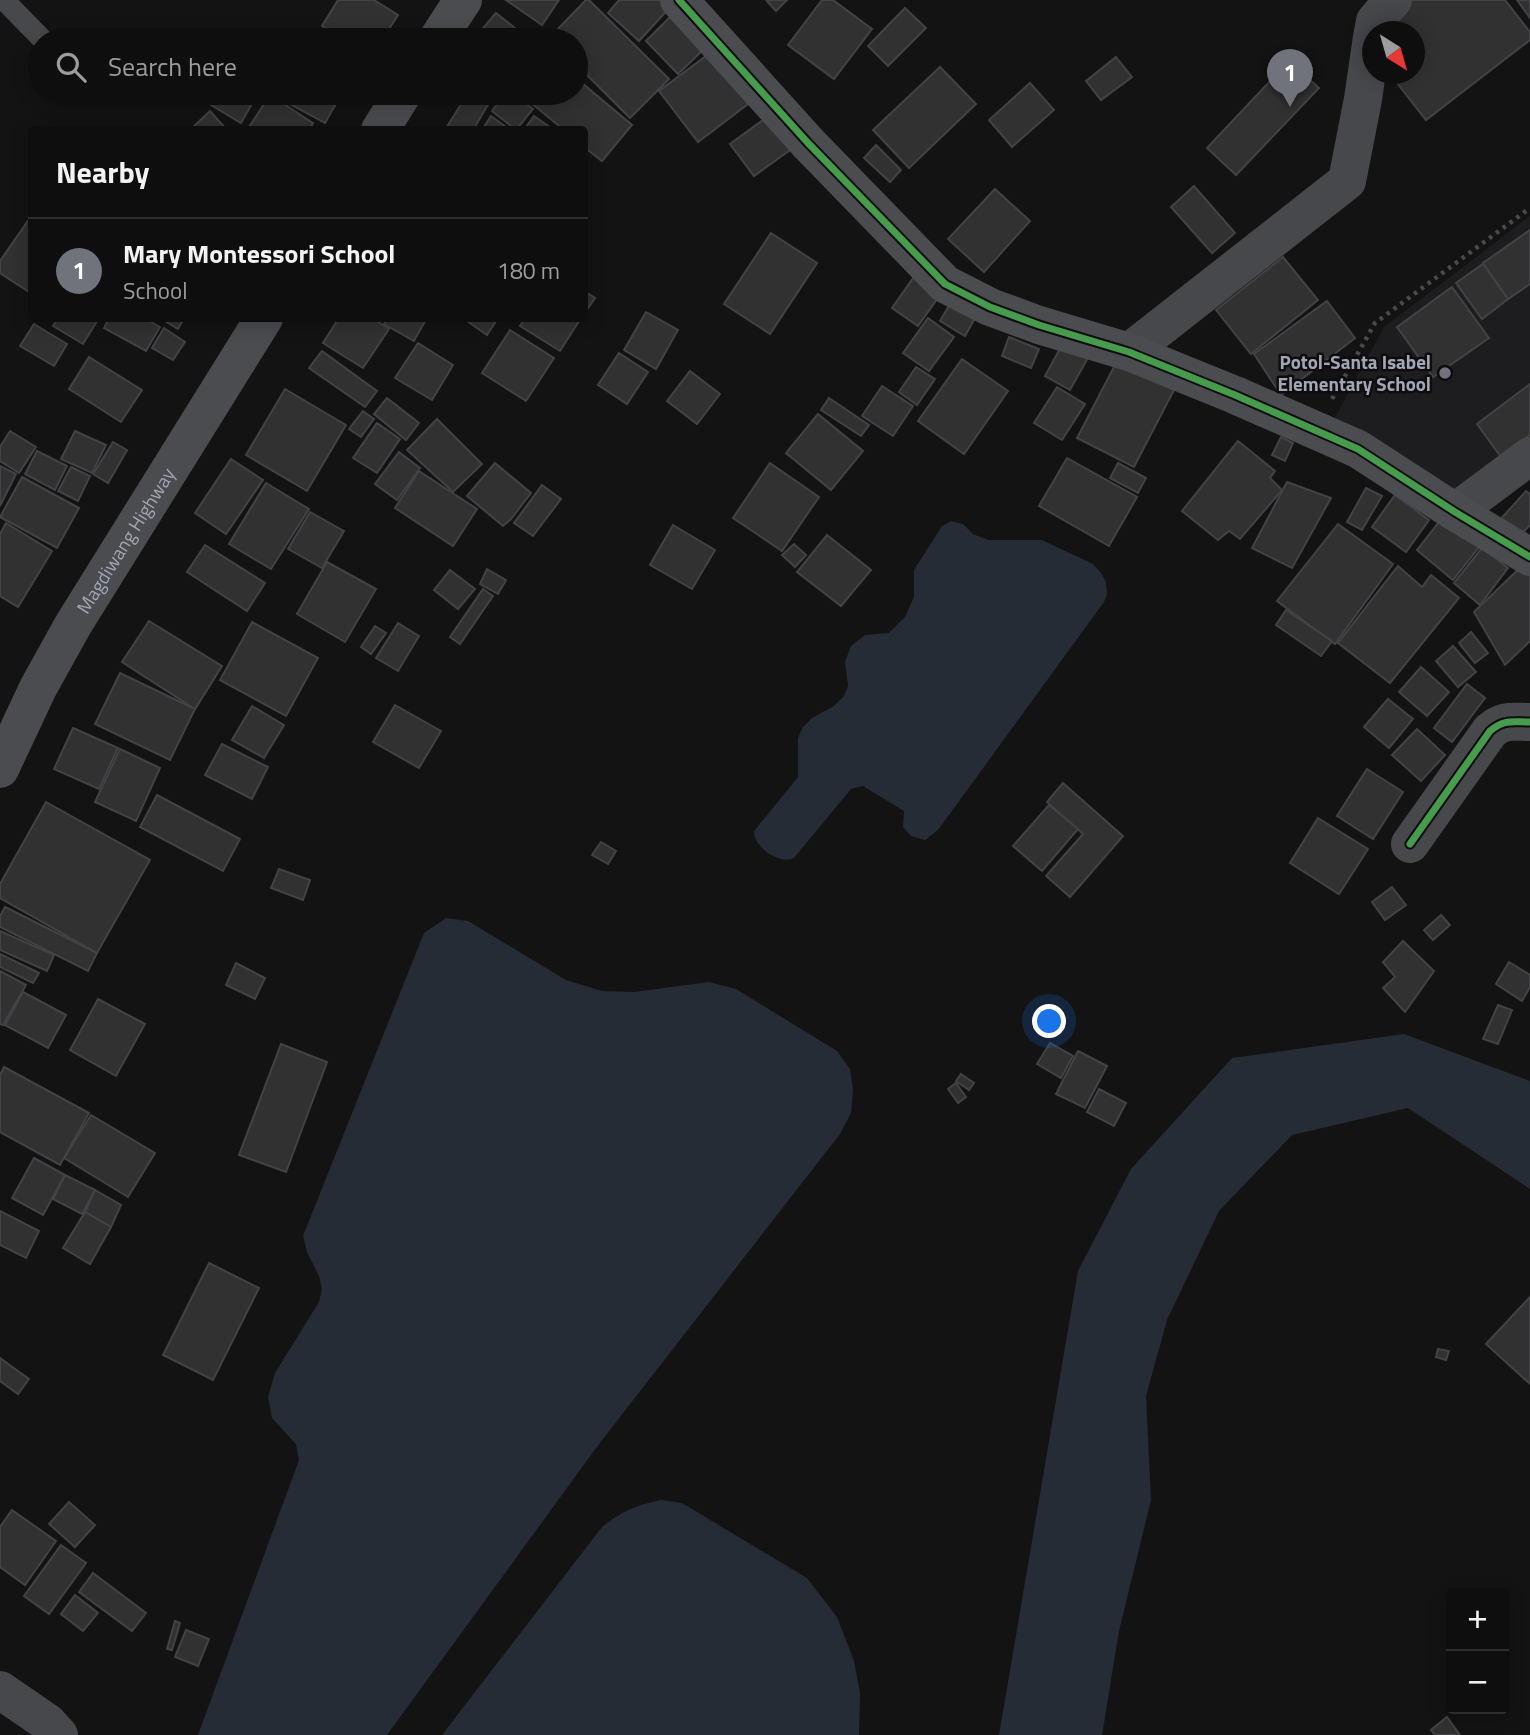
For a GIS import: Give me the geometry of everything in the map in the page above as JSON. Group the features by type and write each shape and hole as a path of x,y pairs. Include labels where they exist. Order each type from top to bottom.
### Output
{"street":[{"path":"445,28 463,0"},
{"path":"679,0 808,143 945,284 990,307 1129,352 1358,449 1530,557"},
{"path":"1375,21 1393,0"},
{"path":"1129,352 1347,181 1365,84"},
{"path":"382,126 396,105"},
{"name":"Magdiwang Highway","path":"0,769 38,688 73,625 262,322"},
{"path":"1455,512 1530,456"},
{"path":"1410,844 1490,731 1508,721 1530,722"},
{"path":"0,1690 47,1723 59,1735"}],"lane":[{"path":"4,0 31,28"}],"path":[{"path":"1314,430 1375,323 1530,208"}],"shaded area":[{"name":"Potol-Santa Isabel Elementary School","path":"1530,216 1530,448 1458,502 1334,419 1384,327"},
{"path":"951,521 963,524 973,534 988,540 1042,540 1093,564 1106,582 1107,594 1104,602 938,830 925,840 911,836 903,827 904,811 863,786 851,789 794,858 788,860 775,857 758,843 754,831 798,777 798,738 803,727 844,696 848,686 845,662 851,646 865,635 889,633 905,617 914,597 914,570 942,526"},
{"path":"446,918 468,921 566,980 602,991 634,992 709,982 736,989 837,1051 850,1069 853,1090 851,1113 840,1134 599,1444 387,1735 198,1735 299,1460 296,1444 272,1418 268,1397 275,1373 319,1302 322,1289 303,1236 424,933"},
{"path":"1404,1034 1530,1081 1530,1189 1408,1108 1292,1135 1219,1211 1167,1320 1146,1396 1151,1500 1119,1631 1102,1735 999,1735 1078,1271 1131,1169 1232,1058"},
{"path":"661,1500 682,1503 807,1578 837,1617 854,1661 860,1693 859,1735 442,1735 602,1527 630,1509"}],"building":[{"path":"338,0 374,0 398,15 390,28 322,26"},
{"path":"506,0 559,0 542,25"},
{"path":"589,0 669,79 630,118 588,76 588,28 559,28"},
{"path":"619,0 669,0 673,4 639,41 608,13"},
{"path":"766,0 787,0 776,11"},
{"path":"822,0 833,0 872,29 834,79 788,45"},
{"path":"1397,0 1505,0 1530,32 1530,40 1426,120 1398,84 1425,84 1425,21 1396,21"},
{"path":"1517,0 1530,0 1530,18"},
{"path":"905,8 926,28 888,66 868,46"},
{"path":"676,11 709,44 678,74 646,41"},
{"path":"496,13 515,28 483,28"},
{"path":"710,53 748,104 698,142 659,91"},
{"path":"1116,57 1132,77 1101,100 1086,81"},
{"path":"1289,61 1319,88 1236,175 1207,148"},
{"path":"940,67 976,104 909,168 873,130"},
{"path":"1030,83 1054,110 1012,147 989,120"},
{"path":"588,88 632,125 602,161 588,150 588,126 559,126 534,105 588,105"},
{"path":"211,105 251,105 241,123"},
{"path":"263,105 285,105 313,123 311,126 250,126"},
{"path":"292,105 335,105 325,123"},
{"path":"461,105 488,105 475,126 447,126"},
{"path":"496,105 528,105 533,109 519,126 511,126 492,111"},
{"path":"210,111 223,126 194,126"},
{"path":"774,112 797,145 754,176 730,144"},
{"path":"491,116 505,126 485,126"},
{"path":"534,116 548,126 527,126"},
{"path":"876,145 901,170 890,182 864,158"},
{"path":"1194,186 1235,233 1212,253 1171,207"},
{"path":"995,189 1030,221 984,272 948,239"},
{"path":"28,221 28,291 0,273 0,261"},
{"path":"1530,230 1530,284 1508,299 1483,263"},
{"path":"771,233 817,263 770,334 724,304"},
{"path":"1283,257 1318,300 1251,354 1216,310"},
{"path":"1483,264 1508,299 1482,319 1456,283"},
{"path":"916,274 942,292 918,326 892,308"},
{"path":"1452,287 1489,338 1433,377 1397,327"},
{"path":"588,294 595,298 588,308"},
{"path":"1327,301 1355,338 1281,395 1254,354"},
{"path":"950,304 975,318 965,336 940,321"},
{"path":"646,312 678,330 656,369 624,350"},
{"path":"928,318 954,337 929,371 903,353"},
{"path":"56,322 97,322 83,344 53,326"},
{"path":"107,322 151,322 160,327 146,351 104,328"},
{"path":"167,322 182,322 178,329"},
{"path":"336,322 378,322 389,329 363,368 323,343"},
{"path":"385,322 425,322 414,341 384,324"},
{"path":"469,322 495,322 487,335"},
{"path":"522,322 578,322 560,351 520,326"},
{"path":"34,324 67,344 54,366 20,346"},
{"path":"164,328 185,342 173,360 152,348"},
{"path":"510,330 554,358 526,401 482,373"},
{"path":"1009,337 1039,349 1031,368 1002,356"},
{"path":"418,343 453,365 432,400 395,378"},
{"path":"1063,343 1089,356 1070,390 1045,376"},
{"path":"322,351 377,391 365,407 309,368"},
{"path":"619,353 648,372 627,404 598,385"},
{"path":"89,357 142,390 121,422 69,389"},
{"path":"962,359 1008,391 964,454 918,421"},
{"path":"1117,361 1174,390 1134,467 1077,438"},
{"path":"916,367 935,379 917,405 899,392"},
{"path":"690,371 720,394 697,424 667,401"},
{"path":"1530,384 1530,435 1501,457 1477,424"},
{"path":"882,386 913,406 893,436 862,416"},
{"path":"1057,387 1085,404 1062,440 1034,423"},
{"path":"285,389 346,425 307,491 246,455"},
{"path":"387,398 419,423 406,440 374,414"},
{"path":"829,398 869,425 861,436 821,410"},
{"path":"363,411 374,419 361,437 349,429"},
{"path":"818,414 863,451 831,490 786,453"},
{"path":"437,419 482,464 453,492 407,450"},
{"path":"377,423 400,439 377,473 353,458"},
{"path":"10,431 36,447 19,473 0,461 0,447"},
{"path":"75,431 106,445 92,473 61,459"},
{"path":"1281,437 1293,443 1285,461 1272,455"},
{"path":"1238,441 1275,471 1270,478 1282,490 1240,539 1229,531 1218,540 1182,511"},
{"path":"113,442 127,450 108,483 93,474"},
{"path":"37,451 67,466 55,490 25,474"},
{"path":"399,452 420,468 397,500 375,484"},
{"path":"1067,458 1137,497 1109,546 1039,506"},
{"path":"231,459 263,480 226,534 195,513"},
{"path":"495,463 531,493 503,526 467,496"},
{"path":"770,463 819,497 782,551 733,518"},
{"path":"1118,463 1146,478 1138,493 1110,478"},
{"path":"0,466 16,474 0,506"},
{"path":"71,467 90,476 78,501 58,491"},
{"path":"419,471 477,509 453,546 395,508"},
{"path":"22,477 79,508 57,548 0,517"},
{"path":"1287,482 1331,498 1292,568 1252,548"},
{"path":"266,483 309,509 271,569 229,544"},
{"path":"542,485 561,499 533,536 514,523"},
{"path":"1366,488 1382,496 1362,530 1347,522"},
{"path":"1526,491 1530,494 1530,525 1518,538 1499,521"},
{"path":"1395,495 1429,520 1406,552 1372,527"},
{"path":"310,512 344,531 322,568 288,549"},
{"path":"1439,522 1484,541 1453,580 1417,550"},
{"path":"6,523 52,551 18,607 0,596 0,534"},
{"path":"1338,524 1393,564 1335,644 1277,601"},
{"path":"673,525 715,550 692,589 650,565"},
{"path":"827,535 871,570 841,606 797,572"},
{"path":"794,544 806,555 795,567 782,555"},
{"path":"205,545 265,583 247,611 187,572"},
{"path":"1482,548 1508,568 1480,605 1454,583"},
{"path":"327,562 376,589 345,642 297,614"},
{"path":"1524,564 1530,570 1530,641 1505,665 1474,612"},
{"path":"1398,566 1422,587 1431,575 1459,598 1390,683 1338,643"},
{"path":"487,569 506,580 498,594 480,584"},
{"path":"450,570 475,589 458,609 434,590"},
{"path":"483,589 493,596 460,644 450,637"},
{"path":"1286,610 1332,641 1321,656 1276,625"},
{"path":"149,621 222,666 195,709 122,662"},
{"path":"252,622 318,658 286,716 220,680"},
{"path":"398,623 419,636 398,671 376,658"},
{"path":"375,626 386,633 371,654 361,647"},
{"path":"1471,632 1488,653 1475,663 1459,643"},
{"path":"1453,646 1476,672 1458,687 1436,661"},
{"path":"1421,667 1449,692 1427,716 1399,692"},
{"path":"120,673 195,709 170,760 95,724"},
{"path":"1467,684 1485,698 1452,742 1434,728"},
{"path":"1388,699 1413,719 1389,748 1364,727"},
{"path":"395,705 441,731 419,768 373,742"},
{"path":"252,706 284,725 264,758 232,740"},
{"path":"73,728 118,748 99,789 54,769"},
{"path":"1417,729 1445,755 1421,781 1392,755"},
{"path":"222,744 268,767 252,799 205,775"},
{"path":"120,749 160,768 136,821 95,802"},
{"path":"1367,769 1403,792 1373,839 1337,816"},
{"path":"1063,783 1123,836 1070,897 1046,876 1083,834 1047,802"},
{"path":"157,795 240,839 223,871 140,827"},
{"path":"46,802 150,860 97,953 0,898 0,884"},
{"path":"1049,805 1078,829 1042,871 1013,846"},
{"path":"1318,818 1368,849 1339,894 1290,863"},
{"path":"601,842 616,851 608,864 592,855"},
{"path":"279,869 310,880 303,900 271,888"},
{"path":"1392,887 1406,905 1385,920 1372,902"},
{"path":"5,907 97,953 88,971 0,927 0,916"},
{"path":"1441,915 1450,925 1433,940 1424,930"},
{"path":"0,931 54,955 47,971 0,950"},
{"path":"1403,941 1434,971 1405,1012 1383,988 1395,977 1383,962"},
{"path":"0,954 39,973 33,983 0,967"},
{"path":"1509,962 1530,975 1530,987 1522,1001 1496,984"},
{"path":"236,963 265,978 255,999 226,985"},
{"path":"0,971 26,985 3,1025 0,1024"},
{"path":"23,992 66,1015 48,1048 5,1025"},
{"path":"98,999 145,1024 116,1076 70,1050"},
{"path":"1498,1005 1512,1010 1498,1044 1483,1039"},
{"path":"1050,1043 1073,1056 1061,1078 1037,1064"},
{"path":"281,1044 327,1062 286,1172 239,1155"},
{"path":"1078,1051 1107,1066 1085,1108 1056,1094"},
{"path":"4,1067 89,1113 60,1165 0,1132 0,1075"},
{"path":"961,1074 974,1083 969,1090 956,1081"},
{"path":"956,1083 966,1097 958,1103 948,1089"},
{"path":"1099,1089 1126,1103 1114,1126 1087,1112"},
{"path":"91,1115 155,1153 128,1197 64,1158"},
{"path":"34,1158 65,1175 43,1215 12,1198"},
{"path":"65,1175 95,1190 82,1214 53,1199"},
{"path":"95,1190 121,1205 111,1227 85,1212"},
{"path":"0,1211 39,1231 26,1258 0,1245"},
{"path":"85,1212 111,1227 90,1264 63,1248"},
{"path":"209,1263 259,1288 213,1380 163,1355"},
{"path":"1530,1297 1530,1381 1529,1383 1486,1344"},
{"path":"1438,1349 1449,1351 1446,1360 1436,1357"},
{"path":"0,1358 29,1379 18,1394 0,1381"},
{"path":"69,1502 95,1525 75,1547 49,1524"},
{"path":"12,1510 56,1541 25,1585 0,1567 0,1527"},
{"path":"61,1545 86,1563 49,1614 24,1596"},
{"path":"93,1573 146,1613 132,1631 79,1592"},
{"path":"75,1595 98,1613 83,1631 61,1614"},
{"path":"175,1621 180,1623 172,1650 167,1649"},
{"path":"186,1630 209,1639 198,1666 175,1657"},
{"path":"1447,1717 1460,1735 1435,1735 1431,1730"}],"cycle path":[{"path":"679,0 808,143 945,284 990,307 1129,352 1358,449 1530,557"},
{"path":"1410,844 1490,731 1504,723 1530,722"}],"place":[{"name":"Mary Montessori School","path":"1290,107"},
{"name":"Potol-Santa Isabel Elementary School","path":"1445,373"}]}
